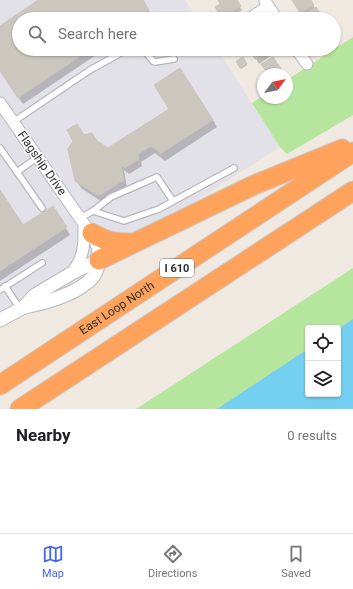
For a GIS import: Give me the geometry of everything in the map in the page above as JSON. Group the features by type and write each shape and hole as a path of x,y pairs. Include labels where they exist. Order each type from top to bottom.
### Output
{"highway":[{"path":"99,260 254,185 353,145"},
{"name":"East Loop North","path":"0,385 353,152"},
{"name":"I 610","path":"20,409 353,191"},
{"path":"85,225 110,242 134,243"}],"street":[{"path":"256,12 266,3 272,12"},
{"path":"301,56 307,64"},
{"name":"Flagship Drive","path":"0,103 96,241 99,260"},
{"path":"72,273 80,261 84,250 85,225"},
{"path":"0,320 22,308 35,295 72,273 99,260"},
{"path":"22,308 41,304 86,284 98,269 99,260"}],"lane":[{"path":"13,122 90,70 115,56"},
{"path":"149,56 155,62 174,59"},
{"path":"0,148 42,208"},
{"path":"17,172 38,157"},
{"path":"93,211 124,221 159,209 234,168"},
{"path":"85,225 93,211 111,197 157,177 174,201"},
{"path":"22,308 2,288 42,263"}],"shaded area":[{"path":"0,0 185,0 193,12 12,12 12,56 222,56 280,147 139,237 68,270 0,314"}],"green space":[{"path":"353,37 353,115 287,154 280,147 252,103 257,100 257,104 293,104 293,76 324,56 341,56 341,45"},
{"path":"353,268 353,409 136,409"}],"water":[{"path":"353,319 353,409 217,409 305,351 305,397 341,397 341,327"}],"building":[{"path":"38,0 143,0 149,10 146,12 20,12"},
{"path":"218,0 237,0 241,6 231,12 218,12 215,7 220,4"},
{"path":"292,0 311,0 314,5 299,12"},
{"path":"316,7 319,12 308,12"},
{"path":"12,18 12,56 81,56 18,98 0,71 0,26"},
{"path":"243,57 247,64 240,68 236,61"},
{"path":"273,57 281,68 264,68 261,64"},
{"path":"180,68 213,120 160,154 151,146 138,154 139,159 125,168 121,165 124,180 102,194 97,195 75,181 68,149 73,141 67,130 77,124 84,135 92,133 97,141 108,148 169,109 154,85"},
{"path":"0,190 23,225 53,206 67,227 0,271"}]}
